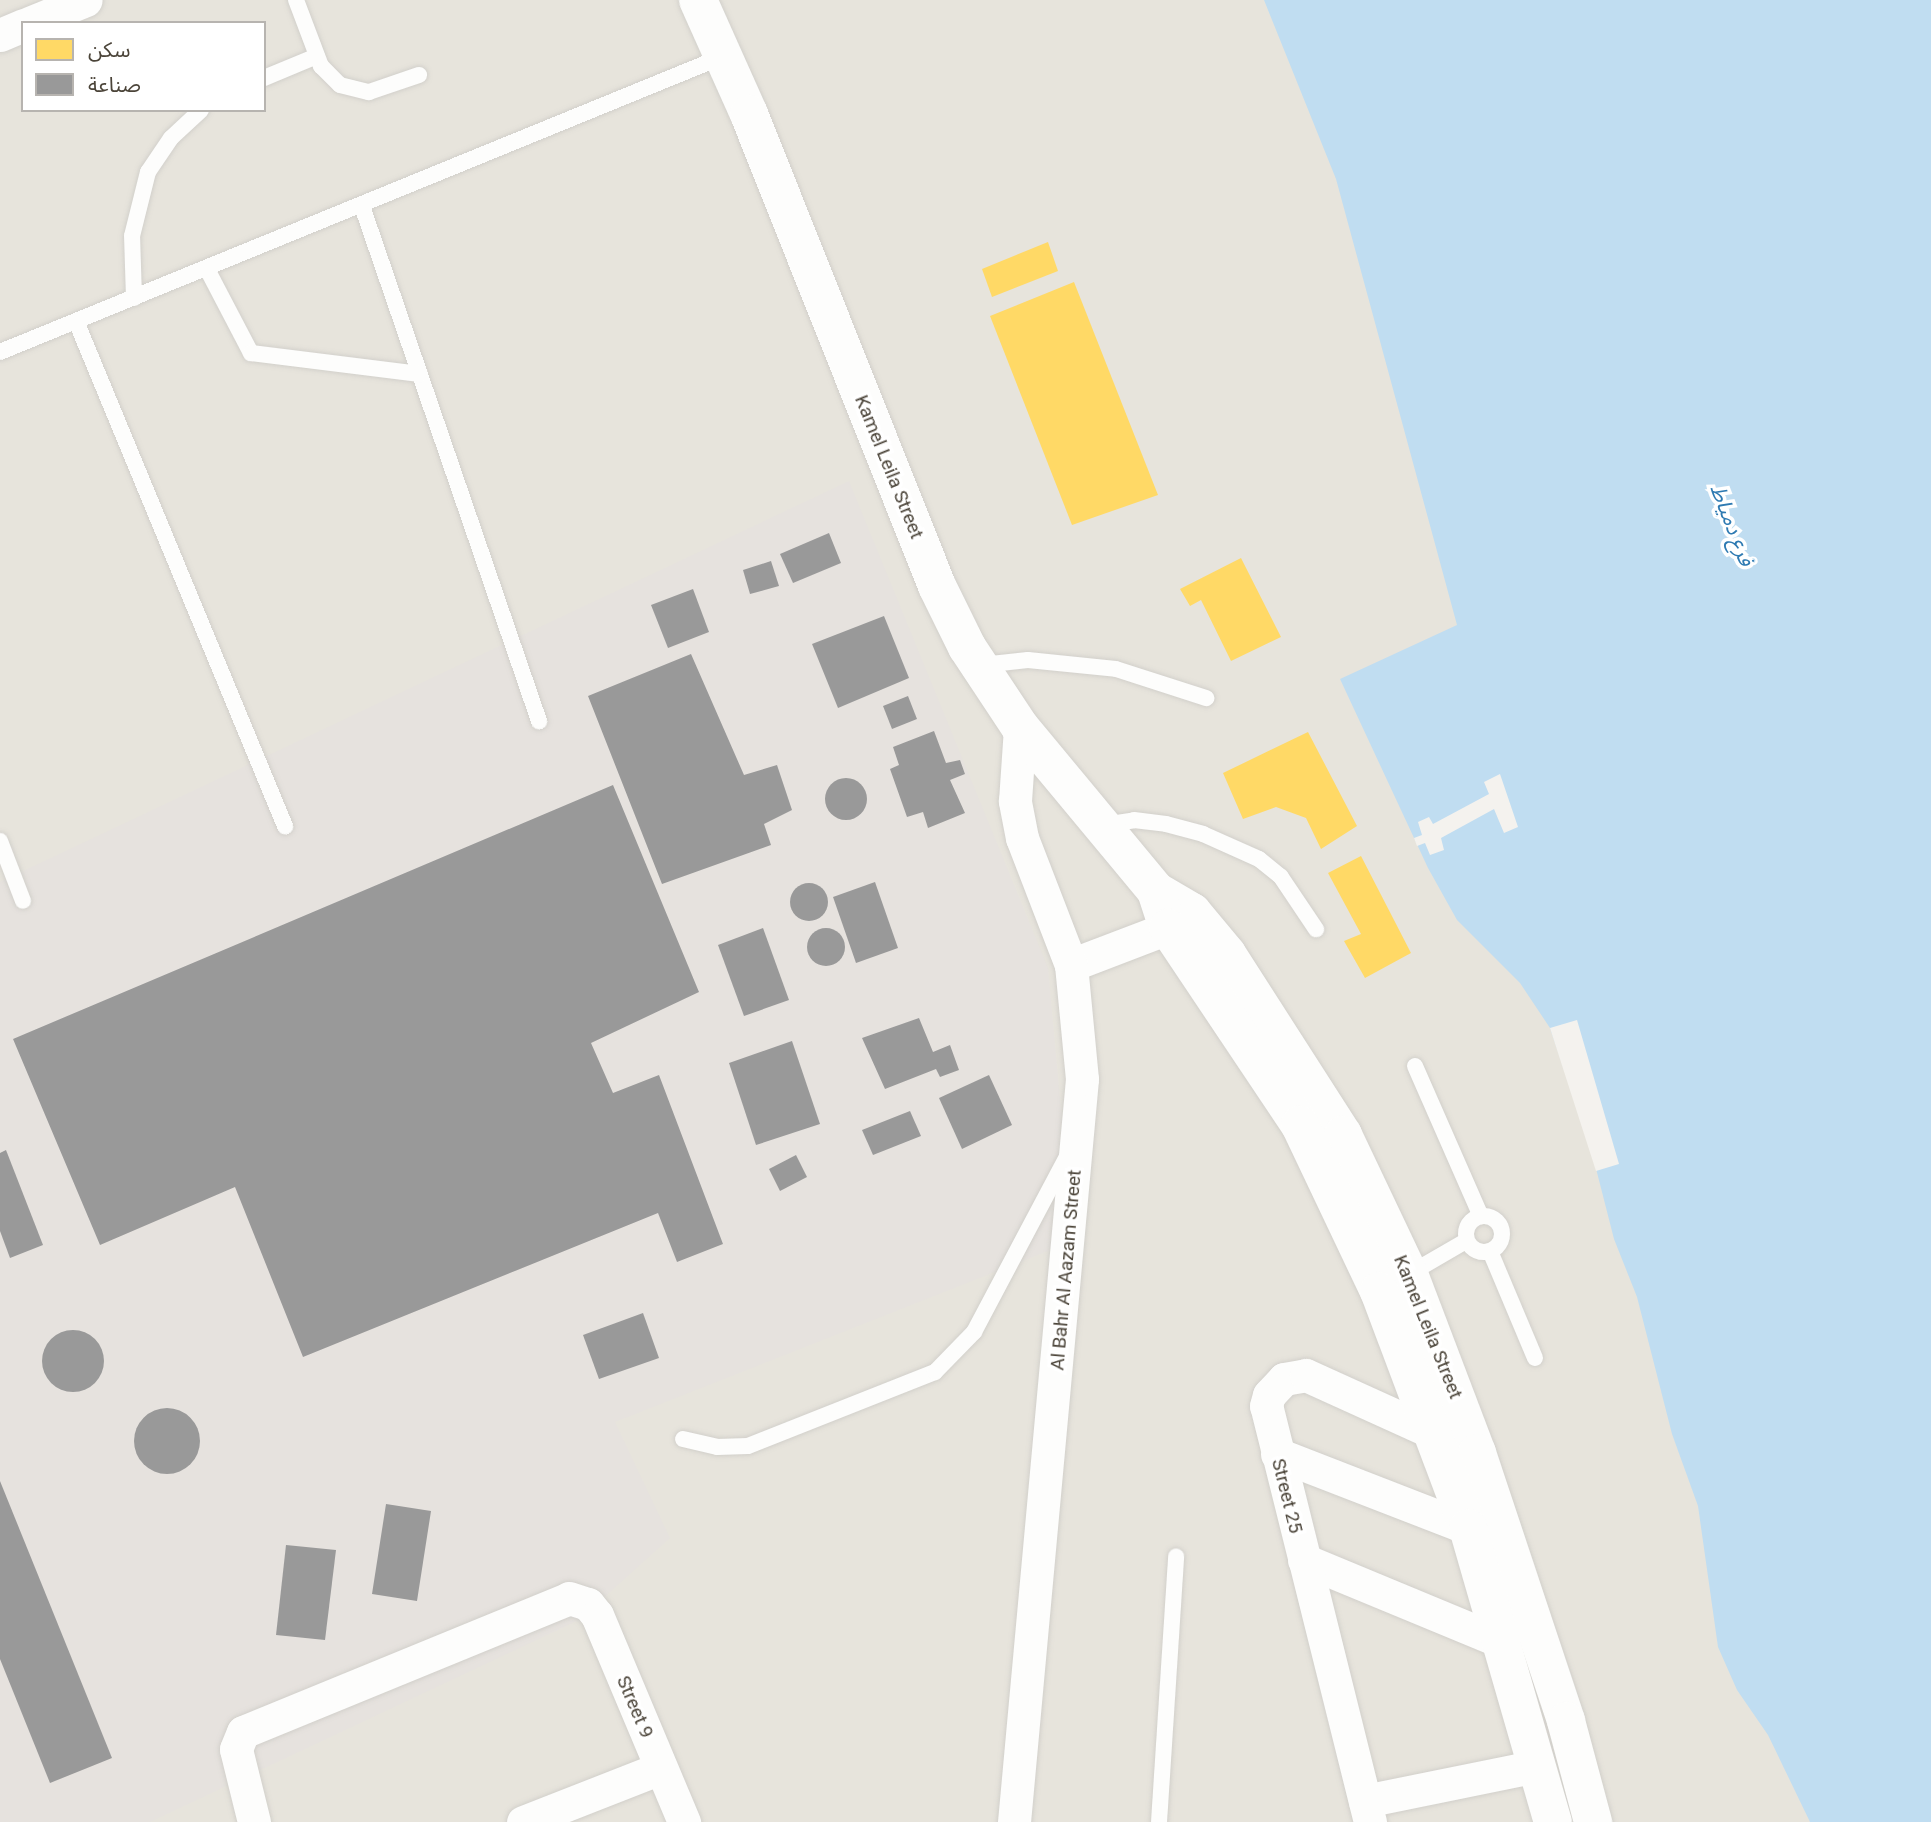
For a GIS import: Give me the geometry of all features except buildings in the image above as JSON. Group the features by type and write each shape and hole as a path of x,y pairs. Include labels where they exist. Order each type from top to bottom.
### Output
{"street":[{"path":"34,21 86,0"},
{"name":"Kamel Leila Street","path":"698,0 724,56 937,586 979,665 1020,727 1180,920 1227,954 1313,1083 1343,1135 1394,1282 1435,1433 1468,1528 1553,1822"},
{"path":"0,34 21,26"},
{"name":"Al Bahr Al Aazam Street","path":"1014,1822 1079,1133 1080,1029 1072,965 1022,838 1014,764 1020,727"},
{"path":"1072,965 1180,920"},
{"name":"Kamel Leila Street","path":"1394,1282 1477,1453 1558,1695 1593,1822"},
{"name":"Street 25","path":"1367,1811 1266,1406 1275,1386 1295,1375 1316,1379 1477,1453"},
{"path":"1277,1454 1468,1528"},
{"path":"1304,1560 1500,1640"},
{"name":"Street 9","path":"254,1822 236,1749 243,1732 546,1606 578,1598 597,1615 684,1822"},
{"path":"1367,1811 1536,1766"},
{"path":"523,1822 661,1768"}],"lane":[{"path":"296,0 317,56 329,75 352,91 369,92 419,75"},
{"path":"266,77 317,56"},
{"path":"0,352 724,56"},
{"path":"134,298 132,236 148,173 171,138 199,112"},
{"path":"362,206 539,721"},
{"path":"207,269 251,353 420,374"},
{"path":"76,321 285,826"},
{"path":"979,665 1028,660 1116,669 1206,698"},
{"path":"1102,825 1134,820 1166,824 1203,834 1259,859 1281,877 1316,929"},
{"path":"0,841 23,901"},
{"path":"1415,1066 1481,1216"},
{"path":"683,1439 717,1447 748,1446 935,1372 974,1332 1079,1133"},
{"path":"1481,1216 1491,1217 1501,1227 1500,1241 1490,1251 1476,1251 1466,1241 1466,1227 1481,1216"},
{"path":"1394,1282 1466,1241"},
{"path":"1490,1251 1535,1358"},
{"path":"1159,1822 1176,1557"}],"shaded area":[{"path":"0,0 1931,0 1931,1822 0,1822"},
{"path":"849,481 1048,968 1063,1132 1053,1249 615,1422 670,1538 579,1620 150,1822 0,1822 0,882"}],"water":[{"name":"فرع دمياط","path":"1264,0 1931,0 1931,1822 1810,1822 1768,1735 1737,1690 1718,1647 1698,1506 1672,1434 1637,1297 1614,1239 1591,1149 1550,1028 1520,983 1457,920 1428,868 1340,679 1457,625 1336,179"}],"pier":[{"path":"1500,774 1518,827 1504,833 1494,809 1441,838 1444,850 1430,855 1425,843 1417,846 1414,838 1422,835 1418,822 1429,817 1433,824 1489,794 1484,782"},
{"path":"1577,1020 1619,1164 1596,1171 1550,1028"}]}
